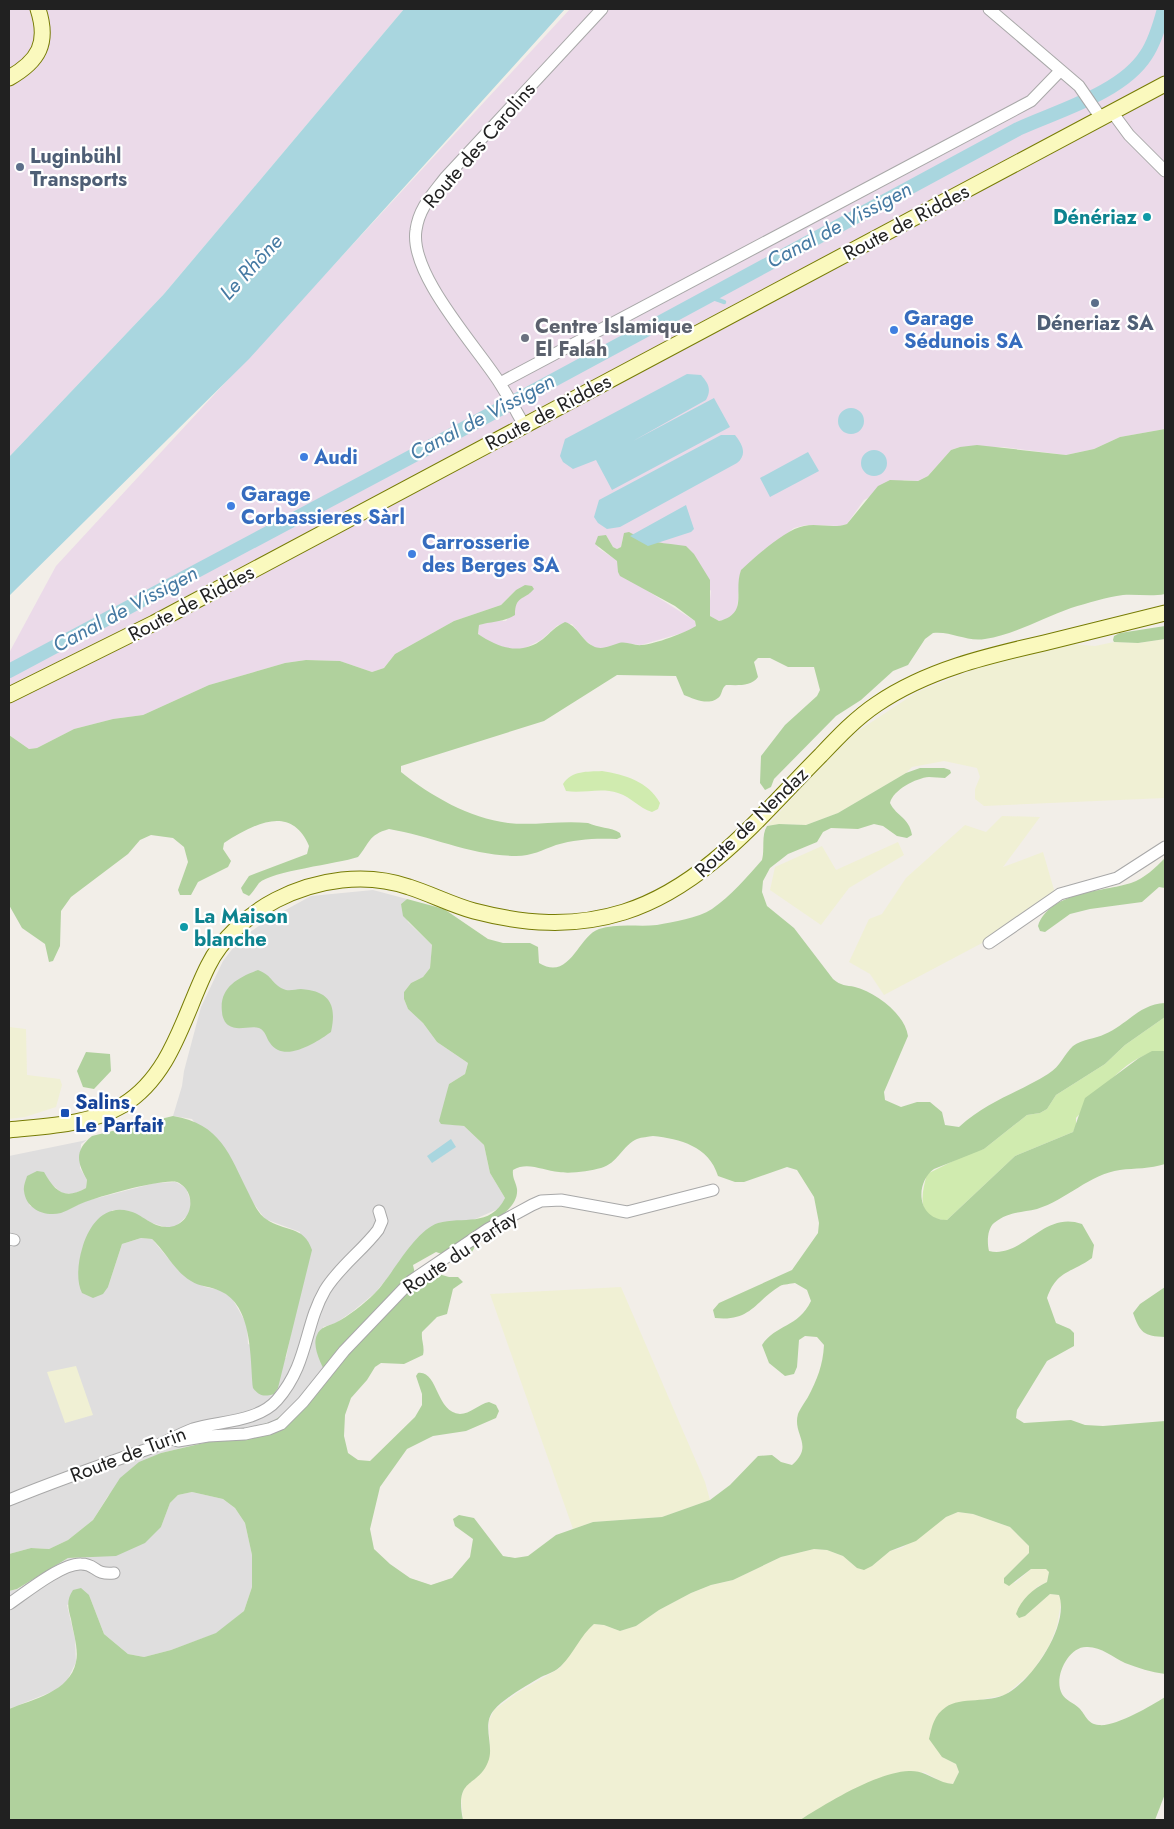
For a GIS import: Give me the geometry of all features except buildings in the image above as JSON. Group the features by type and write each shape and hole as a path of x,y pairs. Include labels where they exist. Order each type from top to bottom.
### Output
{"street":[{"path":"9,78 28,65 40,49 43,31 38,9"},
{"name":"Route des Carolins","path":"524,425 500,383 427,280 419,258 415,232 422,207 445,178 602,9"},
{"path":"989,9 1079,86 1102,112 1165,171"},
{"path":"500,383 1031,101 1060,71"},
{"name":"Route de Riddes","path":"9,695 154,623 1102,112 1165,84"},
{"name":"Route de Nendaz","path":"9,1130 81,1120 106,1113 133,1098 160,1069 171,1051 214,955 242,923 279,898 319,882 370,879 407,886 470,910 513,920 559,924 622,913 670,893 702,872 730,847 852,724 876,705 897,692 927,676 984,658 1165,613"},
{"path":"989,943 1060,894 1117,878 1165,847"},
{"name":"Route du Parfay","path":"172,1438 178,1442 208,1436 245,1434 269,1429 281,1424 302,1402 344,1351 410,1281 488,1229 532,1205 547,1200 561,1200 627,1212 713,1190"},
{"name":"Route de Turin","path":"9,1500 207,1425 250,1416 264,1411 276,1401 289,1384 302,1359 316,1309 326,1290 378,1230 382,1221 378,1211"},
{"path":"9,1604 70,1566 84,1564 102,1574 114,1573"}],"shaded area":[{"path":"9,9 404,9 164,294 9,457"},
{"path":"570,9 1165,9 1165,429 1120,437 1094,449 1066,455 1003,447 960,447 951,450 928,476 918,481 904,480 864,500 847,524 841,526 806,525 794,528 741,570 737,610 731,618 719,621 710,616 711,591 667,544 623,537 621,547 617,549 613,547 606,535 598,548 618,561 618,572 695,621 696,626 689,631 641,645 620,643 608,648 595,648 585,640 572,624 558,625 541,640 523,649 509,649 491,643 478,634 479,625 493,621 506,621 518,599 530,593 516,590 501,605 454,621 395,654 384,668 372,672 340,661 306,660 285,663 209,685 143,715 113,719 74,729 37,748 29,749 9,735 9,653 56,566"},
{"path":"373,890 407,899 401,904 408,922 432,945 430,968 423,977 411,983 404,992 404,999 408,1009 423,1023 437,1042 468,1063 465,1074 449,1084 446,1099 447,1124 464,1126 484,1145 490,1173 505,1198 500,1208 473,1220 438,1223 426,1231 375,1293 336,1323 323,1327 321,1362 328,1378 320,1390 273,1421 212,1441 161,1453 108,1496 93,1520 68,1540 49,1549 31,1548 9,1554 9,1156 87,1140 81,1144 80,1168 87,1180 86,1188 74,1194 62,1193 50,1183 27,1176 24,1190 30,1206 60,1213 86,1201 155,1183 176,1182 186,1188 191,1202 189,1214 175,1227 165,1227 152,1223 129,1211 112,1210 108,1287 122,1244 141,1238 152,1239 178,1270 205,1287 220,1290 232,1298 247,1325 248,1344 286,1358 294,1318 300,1232 265,1219 192,1119 173,1116 201,1007 223,961 240,939 269,919 311,896"},
{"path":"192,1492 223,1499 235,1508 245,1523 252,1555 252,1587 244,1611 217,1633 171,1650 144,1657 128,1654 104,1634 89,1595 67,1605 75,1639 76,1662 67,1681 56,1690 9,1709 9,1591 18,1589 68,1558 86,1557 161,1527 170,1503 178,1495"}],"green space":[{"path":"1165,429 1165,594 1123,595 1104,599 1071,608 996,637 985,639 978,640 933,633 925,639 908,665 893,671 861,700 836,716 774,779 771,787 765,790 760,783 761,756 785,725 817,696 820,690 814,667 788,667 770,658 758,658 754,662 758,677 755,680 743,685 726,685 720,696 707,702 684,695 676,676 617,675 544,721 401,766 401,772 451,805 479,816 518,824 588,823 620,833 621,837 617,839 571,841 532,854 516,856 484,853 389,829 373,837 358,857 277,875 259,883 249,896 243,893 241,888 249,876 307,854 309,846 301,833 292,825 282,821 258,825 224,843 223,849 231,861 228,867 198,882 191,895 180,895 178,890 188,862 184,847 173,838 151,835 140,840 128,854 71,897 61,911 60,946 53,961 49,962 45,944 22,928 9,905 9,735 29,749 37,748 74,729 113,719 143,715 209,685 285,663 306,660 340,661 372,672 384,668 395,654 454,621 501,605 516,590 525,585 532,586 534,589 518,601 515,615 479,625 478,634 502,646 518,649 535,644 565,622 596,647 603,648 622,643 639,645 654,643 691,629 696,626 695,621 675,606 620,576 617,561 595,544 598,536 606,535 613,547 617,549 621,547 624,533 629,532 650,540 686,546 694,554 710,580 710,616 719,621 734,613 737,607 741,570 771,544 789,532 804,526 847,524 878,486 890,480 918,481 928,476 951,450 977,445 1066,455 1094,449 1120,437"},
{"path":"1165,626 1165,639 1138,643 1114,642 1113,640 1114,636 1120,633"},
{"path":"1165,639 1165,798 984,806 975,799 975,789 980,777 977,768 944,761 912,767 906,773 838,813 806,825 779,824 767,826 830,757 855,733 917,692 993,662 1071,644 1095,646 1114,642 1138,643"},
{"path":"920,768 944,768 950,770 951,773 945,778 929,777 912,782 900,789 892,798 890,803 906,821 912,835 907,838 897,836 883,826 874,824 858,829 831,828 823,832 817,842 788,854 770,868 763,881 762,892 767,906 794,928 833,979 841,984 863,990 880,999 895,1012 906,1028 908,1036 884,1092 885,1100 901,1107 917,1102 930,1102 942,1112 945,1125 959,1127 981,1110 1048,1074 1073,1046 1113,1030 1148,1007 1165,1003 1165,1017 1125,1045 1105,1064 1056,1095 1047,1109 1040,1113 1027,1115 984,1149 934,1169 924,1182 922,1191 924,1207 929,1214 947,1220 1015,1156 1073,1132 1085,1098 1139,1058 1152,1051 1165,1051 1165,1164 1109,1172 1048,1205 1005,1216 994,1223 989,1232 988,1240 989,1251 1001,1252 1023,1242 1044,1228 1068,1221 1082,1224 1094,1245 1092,1258 1060,1277 1055,1282 1047,1298 1056,1323 1070,1329 1074,1333 1074,1346 1047,1361 1017,1410 1016,1418 1024,1423 1071,1420 1085,1425 1103,1426 1165,1421 1165,1674 1135,1667 1101,1650 1086,1647 1079,1648 1068,1658 1059,1680 1063,1696 1079,1708 1089,1721 1099,1725 1114,1723 1165,1697 1165,1794 1155,1820 800,1820 868,1782 896,1773 921,1772 953,1784 959,1772 956,1764 942,1757 929,1739 936,1717 952,1704 999,1697 1006,1694 1027,1677 1037,1665 1054,1636 1061,1607 1059,1595 1050,1594 1025,1616 1019,1618 1016,1614 1028,1595 1047,1582 1049,1572 1046,1569 1031,1569 1009,1586 1004,1583 1004,1578 1029,1553 1029,1546 1010,1527 973,1514 958,1512 946,1517 916,1541 890,1551 864,1570 857,1568 843,1556 827,1550 814,1549 781,1557 733,1580 711,1585 691,1593 659,1610 636,1626 620,1631 604,1625 594,1624 559,1668 516,1692 494,1710 490,1716 488,1729 490,1756 484,1770 464,1789 461,1806 463,1820 9,1820 9,1709 49,1693 66,1681 72,1672 77,1652 68,1604 73,1590 81,1588 89,1595 104,1634 128,1654 144,1657 171,1650 216,1633 244,1611 252,1587 252,1555 245,1523 235,1508 223,1499 192,1492 178,1495 170,1503 161,1527 145,1543 116,1556 68,1558 17,1589 9,1591 9,1554 31,1548 49,1549 68,1540 93,1520 120,1478 139,1462 161,1453 212,1441 273,1421 320,1390 328,1378 318,1357 315,1345 320,1330 346,1317 371,1297 412,1244 429,1228 447,1221 475,1219 492,1214 505,1198 490,1173 484,1145 464,1126 441,1124 439,1121 449,1084 465,1074 468,1063 437,1042 423,1023 408,1009 404,999 404,992 411,983 423,977 430,968 432,945 403,916 401,904 407,899 444,909 488,939 503,943 530,943 538,947 539,963 550,967 558,967 573,956 585,940 599,929 613,926 657,925 693,917 712,909 745,880 762,860 764,834 767,826 779,824 806,825 838,813 906,773","holes":["653,1136 683,1142 701,1151 714,1166 718,1176 735,1182 744,1182 787,1167 797,1170 814,1197 819,1223 818,1233 792,1270 719,1303 713,1310 715,1318 737,1317 745,1314 782,1285 795,1283 807,1290 811,1301 806,1310 774,1333 762,1345 769,1363 785,1376 794,1374 797,1367 799,1340 805,1336 817,1337 824,1345 817,1378 798,1414 797,1421 802,1446 799,1458 792,1465 781,1462 772,1455 758,1456 730,1485 710,1500 662,1517 593,1522 556,1535 528,1556 515,1558 503,1556 474,1518 459,1515 453,1519 455,1526 473,1539 470,1557 452,1578 431,1585 410,1578 390,1564 374,1549 370,1529 380,1487 407,1449 433,1436 466,1431 496,1418 499,1411 496,1405 489,1402 464,1414 452,1412 441,1400 430,1378 425,1374 418,1373 416,1376 422,1394 422,1405 415,1417 370,1461 358,1460 348,1453 344,1436 345,1415 351,1398 367,1380 375,1367 381,1363 404,1364 423,1355 422,1332 437,1317 447,1314 453,1289 463,1282 458,1277 449,1277 435,1273 415,1274 413,1265 436,1252 460,1258 470,1254 474,1249 478,1231 497,1219 514,1203 517,1189 513,1170 524,1166 564,1173 596,1169 607,1166 637,1139"]},
{"path":"602,771 627,777 642,784 655,795 660,803 658,809 652,812 627,797 611,791 566,791 563,784 571,776 580,773"},
{"path":"1002,816 1040,817 1003,867 1043,852 1057,900 984,942 884,995 870,974 849,962 869,919 882,914 906,878 965,825 986,832"},
{"path":"898,842 904,855 849,888 821,925 770,890 775,867 822,846 836,870"},
{"path":"1165,858 1165,888 1159,887 1142,902 1090,909 1070,914 1045,932 1040,931 1038,926 1044,914 1065,899 1136,881 1150,872"},
{"path":"258,970 286,990 311,990 325,996 332,1007 333,1022 331,1032 318,1041 300,1049 283,1052 276,1049 270,1043 259,1028 236,1028 227,1024 223,1016 223,996 237,980"},
{"path":"1165,1017 1165,1051 1139,1058 1116,1075 1076,1118 1076,1126 1073,1132 1015,1156 947,1220 937,1219 925,1211 923,1190 927,1174 969,1153 984,1149 1027,1115 1040,1113 1047,1109 1056,1095 1105,1064 1125,1045"},
{"path":"9,1027 26,1029 27,1075 60,1079 62,1085 56,1107 25,1117 9,1119"},
{"path":"86,1052 110,1054 111,1071 94,1089 83,1087 77,1071"},
{"path":"173,1116 189,1120 213,1134 229,1154 261,1214 273,1223 304,1236 312,1250 278,1388 274,1394 262,1395 253,1388 248,1334 239,1308 231,1298 220,1291 198,1284 185,1277 152,1239 141,1238 122,1244 108,1287 103,1294 93,1298 82,1293 78,1277 81,1254 88,1233 98,1219 104,1214 120,1210 134,1213 157,1225 174,1226 184,1219 190,1208 189,1195 182,1185 170,1181 146,1185 93,1199 55,1214 42,1213 32,1207 25,1197 24,1187 27,1176 37,1171 44,1172 52,1185 61,1192 79,1192 86,1188 87,1180 79,1162 80,1152 86,1141 92,1136"},
{"path":"621,1287 705,1482 710,1500 662,1517 593,1522 573,1529 490,1294"},
{"path":"1165,1287 1165,1337 1152,1336 1141,1329 1133,1313 1140,1304"},
{"path":"76,1366 93,1415 65,1423 47,1372"},
{"path":"958,1512 973,1514 1010,1527 1029,1546 1029,1553 1004,1578 1015,1583 1031,1569 1047,1569 1049,1572 1047,1582 1037,1587 1016,1614 1019,1617 1025,1616 1050,1594 1059,1595 1061,1602 1057,1626 1049,1646 1032,1672 1005,1695 947,1706 942,1757 956,1764 959,1772 953,1784 944,1783 924,1772 832,1801 800,1820 463,1820 461,1797 466,1784 481,1773 490,1750 489,1721 494,1710 517,1693 560,1668 584,1633 594,1624 604,1625 620,1631 636,1626 659,1610 691,1593 711,1585 733,1580 781,1557 814,1549 827,1550 843,1556 857,1568 872,1566 890,1551 902,1548 946,1517"}],"water":[{"name":"Le Rhône","path":"404,9 565,9 249,359 9,596 9,457 164,294"},
{"path":"687,374 701,375 706,381 709,389 706,400 633,441 714,398 730,427 612,490 596,460 573,469 563,462 560,456 565,439"},
{"path":"851,408 860,412 864,421 860,430 851,434 842,430 838,421 842,412"},
{"path":"721,435 735,435 740,442 743,453 737,463 620,527 607,529 598,523 594,517 599,500"},
{"path":"874,450 883,454 887,463 883,472 874,476 865,472 861,463 865,454"},
{"path":"808,452 819,471 770,497 760,478"},
{"path":"686,505 694,529 691,532 648,546 630,536"},
{"path":"451,1139 456,1147 432,1163 427,1156"}],"waterway":[{"name":"Canal de Vissigen","path":"9,671 437,443 1018,129 1088,100 1121,80 1146,55 1155,39 1164,9"},
{"path":"707,296 724,302"}],"place":[{"name":"Luginbühl Transports","path":"20,167"},
{"name":"Dénériaz","path":"1147,217"},
{"name":"Déneriaz SA","path":"1095,303"},
{"name":"Garage Sédunois SA","path":"894,330"},
{"name":"Centre Islamique El Falah","path":"525,338"},
{"name":"Audi","path":"304,457"},
{"name":"Garage Corbassieres Sàrl","path":"231,506"},
{"name":"Carrosserie des Berges SA","path":"412,554"},
{"name":"La Maison blanche","path":"184,927"},
{"name":"Salins, Le Parfait","path":"65,1113"}]}
